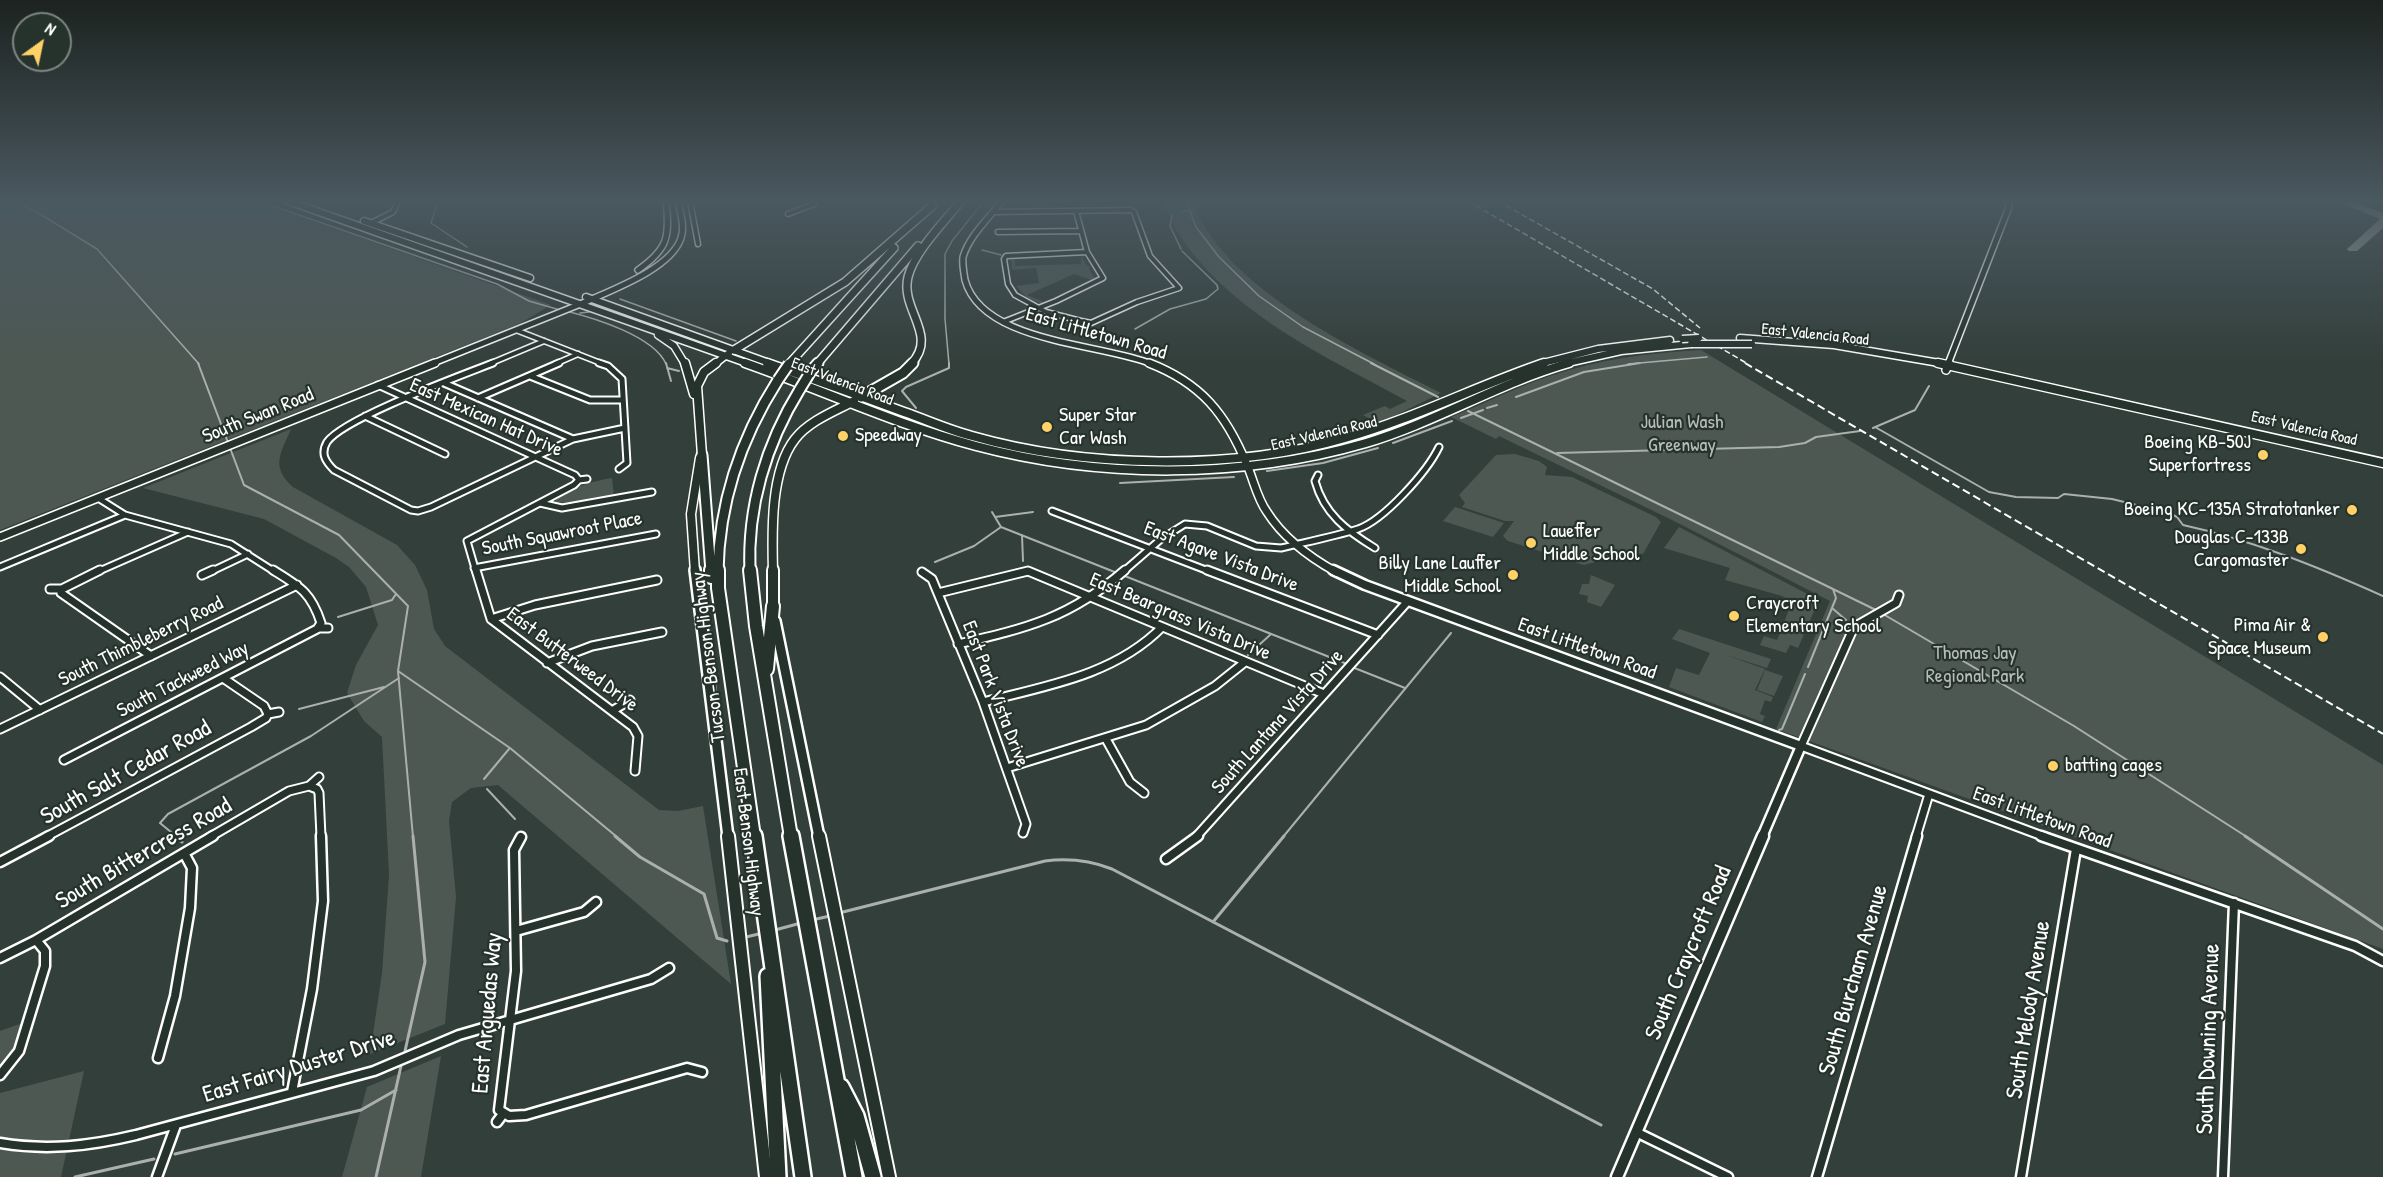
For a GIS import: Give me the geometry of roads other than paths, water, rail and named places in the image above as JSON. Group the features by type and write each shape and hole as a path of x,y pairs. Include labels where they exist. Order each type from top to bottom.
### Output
{"highway":[{"path":"734,350 845,282 875,256"},
{"name":"Tucson–Benson Highway","path":"768,946 719,595 718,551 722,520 730,482 742,446 756,416 789,364 887,256"},
{"path":"854,1177 804,906 751,596 750,533 754,502 764,464 782,420 800,389 812,371 912,256"},
{"path":"861,397 903,373 920,356 923,339 908,298 908,277 919,256"},
{"path":"702,455 712,586 733,696"},
{"path":"766,687 773,606"},
{"path":"768,946 778,1177"},
{"path":"768,946 803,1177"},
{"path":"836,1077 856,1116 873,1177"}],"main road":[{"name":"East Valencia Road","path":"453,256 734,350 962,433 1032,450 1079,456 1143,459 1243,456 1323,443 1375,430 1517,372 1568,355 1627,344 1682,339 1740,338 1834,345 1947,367 2383,463"},
{"path":"467,256 554,286"},
{"path":"582,299 640,269 656,256"},
{"path":"582,299 650,269 667,256"},
{"name":"East Valencia Road","path":"582,299 629,321 954,440 1004,453 1104,467 1154,469 1247,465 1332,451 1376,439 1536,373 1575,361 1637,349 1691,344 1752,344 1849,352 1947,367 2383,469"},
{"path":"629,321 664,338 681,353 687,364 697,407"},
{"name":"East Benson Highway","path":"734,350 704,372 697,386 702,455 693,500 691,540 740,929 766,1177"},
{"path":"861,397 807,428 795,439 788,450 774,510 773,606 889,1177"}],"street":[{"name":"East Littletown Road","path":"965,256 963,259 966,283 974,302 984,311 1003,322 1037,335 1139,359 1180,377 1214,403 1243,456 1267,513 1294,544 1334,571 1408,601 2076,849 2355,946 2383,961"},
{"path":"1007,256 1004,259 1008,285 1017,296 1038,308 1091,323 1137,302 1179,288 1150,256"},
{"path":"1003,322 1103,278 1089,256"},
{"path":"1947,367 1990,256"},
{"name":"South Swan Road","path":"0,537 529,325 582,299"},
{"path":"516,330 608,366 617,372 622,379 627,463 619,469"},
{"path":"544,341 365,416 331,438 324,448 325,461 334,470 411,510 420,512 573,439 625,428"},
{"path":"478,398 578,354"},
{"path":"530,376 590,400 604,402 623,399"},
{"path":"444,383 573,439"},
{"name":"East Mexican Hat Drive","path":"378,386 537,457 575,475 579,480"},
{"path":"365,416 445,454"},
{"path":"958,644 1038,626 1067,612 1092,597 1181,526 1193,523 1268,549 1360,528 1371,522 1412,485 1436,455 1439,447"},
{"path":"1318,475 1315,481 1321,502 1346,530 1375,548"},
{"path":"540,503 579,480 587,479"},
{"path":"540,503 562,508 652,492"},
{"path":"98,498 125,515 226,541 297,585 315,604 320,618 317,628 328,628"},
{"name":"East Butterweed Drive","path":"540,503 465,540 491,619 633,727 638,736 635,771"},
{"name":"East Agave Vista Drive","path":"1052,511 1378,634"},
{"path":"0,567 125,515"},
{"path":"50,589 62,589 70,583 188,531"},
{"name":"South Squawroot Place","path":"474,568 656,534"},
{"path":"202,575 248,554"},
{"name":"East Beargrass Vista Drive","path":"938,593 1007,577 1022,569 1324,694"},
{"name":"East Park Vista Drive","path":"922,572 932,579 983,702 1026,824 1023,833"},
{"path":"491,619 535,605 657,579"},
{"name":"South Thimbleberry Road","path":"0,729 297,585"},
{"path":"62,589 61,593 151,656"},
{"path":"1801,746 1850,632 1859,622 1896,603 1899,596"},
{"name":"South Lantana Vista Drive","path":"1166,859 1192,841 1408,601"},
{"path":"983,702 1038,688 1115,661 1141,646 1162,627"},
{"name":"South Tackweed Way","path":"64,760 317,628"},
{"path":"547,663 592,646 662,632"},
{"path":"1007,768 1146,725 1215,686 1245,662"},
{"path":"0,677 40,710"},
{"path":"223,678 264,706 268,714 279,712"},
{"path":"612,711 630,700"},
{"name":"South Salt Cedar Road","path":"0,862 251,727 266,718 268,714"},
{"path":"1106,739 1130,782 1144,793"},
{"name":"South Craycroft Road","path":"1617,1177 1801,746"},
{"path":"292,1092 312,989 323,901 319,793 317,789 309,786 319,777"},
{"name":"South Bittercress Road","path":"0,958 36,940 289,791 309,786"},
{"name":"South Burcham Avenue","path":"1817,1177 1929,794"},
{"name":"East Arguedas Way","path":"521,837 514,850 516,971 499,1102 499,1110 503,1117 526,1115 687,1068 702,1072"},
{"name":"South Melody Avenue","path":"2021,1177 2076,849"},
{"path":"158,1058 175,996 190,908 192,868 184,853"},
{"path":"516,931 584,912 596,902"},
{"name":"South Downing Avenue","path":"2223,1177 2234,903"},
{"path":"0,1076 19,1052 45,966 45,951 36,940"},
{"name":"East Fairy Duster Drive","path":"0,1143 44,1149 83,1146 176,1125 374,1071 459,1035 651,979 669,968"},
{"path":"158,1177 176,1125"},
{"path":"1636,1132 1728,1177"}],"waterway":[{"path":"103,256 199,364"},
{"path":"417,256 497,284 529,301 560,310"},
{"path":"945,256 945,319 949,364"},
{"path":"1135,329 1170,309 1206,299 1218,289 1217,285 1187,256"},
{"path":"1218,256 1259,296 1303,327 1374,364"},
{"path":"620,299 736,341"},
{"path":"566,311 607,323 636,337 649,345 666,364"},
{"path":"580,313 589,312"},
{"path":"1628,364 1707,357"},
{"path":"198,363 244,485 339,535 408,606 398,671"},
{"path":"666,363 667,368"},
{"path":"1371,363 1438,397"},
{"path":"1516,397 1584,372 1640,363"},
{"path":"916,408 902,391 906,387 949,368 949,364"},
{"path":"667,368 679,371"},
{"path":"667,368 671,381"},
{"path":"1875,427 1915,410 1929,386"},
{"path":"1487,408 1497,405"},
{"path":"1473,414 1483,410"},
{"path":"1468,411 1473,414"},
{"path":"1461,418 1473,414"},
{"path":"1473,414 1833,589"},
{"path":"1393,443 1452,421"},
{"path":"1875,427 1989,492 2016,497 2058,498 2064,494 2112,499 2169,513 2177,517 2183,525 2234,538 2284,555 2383,596"},
{"path":"1557,453 1779,447 1805,443 1816,437 1860,431"},
{"path":"1267,471 1323,463 1378,448"},
{"path":"1120,483 1234,477"},
{"path":"992,512 995,517"},
{"path":"995,517 1033,512"},
{"path":"995,517 1001,527"},
{"path":"935,562 974,546 1001,527"},
{"path":"1001,527 1022,535"},
{"path":"1022,535 1347,664"},
{"path":"1022,535 1023,561"},
{"path":"1808,667 1836,598 1833,589"},
{"path":"1833,589 1878,611"},
{"path":"338,617 392,600 396,594"},
{"path":"1832,608 1846,620"},
{"path":"1883,614 2074,726 2247,837"},
{"path":"1283,837 1451,633"},
{"path":"1248,655 1270,635"},
{"path":"1352,667 1405,688"},
{"path":"398,671 510,748 617,837"},
{"path":"398,671 399,678"},
{"path":"1779,730 1782,729 1805,674"},
{"path":"177,837 160,823 168,814 311,736 399,678"},
{"path":"399,678 413,837"},
{"path":"299,709 384,687"},
{"path":"484,779 509,749"},
{"path":"487,789 515,819"},
{"path":"175,836 182,842"},
{"path":"405,1051 425,962 413,836"},
{"path":"615,836 640,857 704,894 717,938 727,941"},
{"path":"1213,922 1284,836"},
{"path":"2245,836 2383,929"},
{"path":"839,913 1045,861 1071,860 1112,869 1213,922"},
{"path":"812,920 830,916"},
{"path":"1213,922 1601,1125"},
{"path":"775,930 801,923"},
{"path":"746,937 763,933"},
{"path":"396,1090 401,1066"},
{"path":"175,1154 361,1110 396,1090"},
{"path":"376,1177 396,1090"},
{"path":"75,1177 154,1159"}],"railway":[{"path":"1562,256 1748,364"},
{"path":"1595,256 1653,289 1700,328"},
{"path":"1745,363 2383,734"}],"place":[{"name":"Super Star Car Wash","path":"1047,427"},
{"name":"Speedway","path":"843,436"},
{"name":"Boeing KB-50J Superfortress","path":"2263,455"},
{"name":"Boeing KC-135A Stratotanker","path":"2352,510"},
{"name":"Laueffer Middle School","path":"1531,543"},
{"name":"Douglas C-133B Cargomaster","path":"2301,549"},
{"name":"Billy Lane Lauffer Middle School","path":"1513,575"},
{"name":"Craycroft Elementary School","path":"1734,616"},
{"name":"Pima Air & Space Museum","path":"2323,637"},
{"name":"batting cages","path":"2053,766"}],"park label":[{"name":"Julian Wash Greenway","path":"1682,434"},
{"name":"Thomas Jay Regional Park","path":"1975,666"}]}
